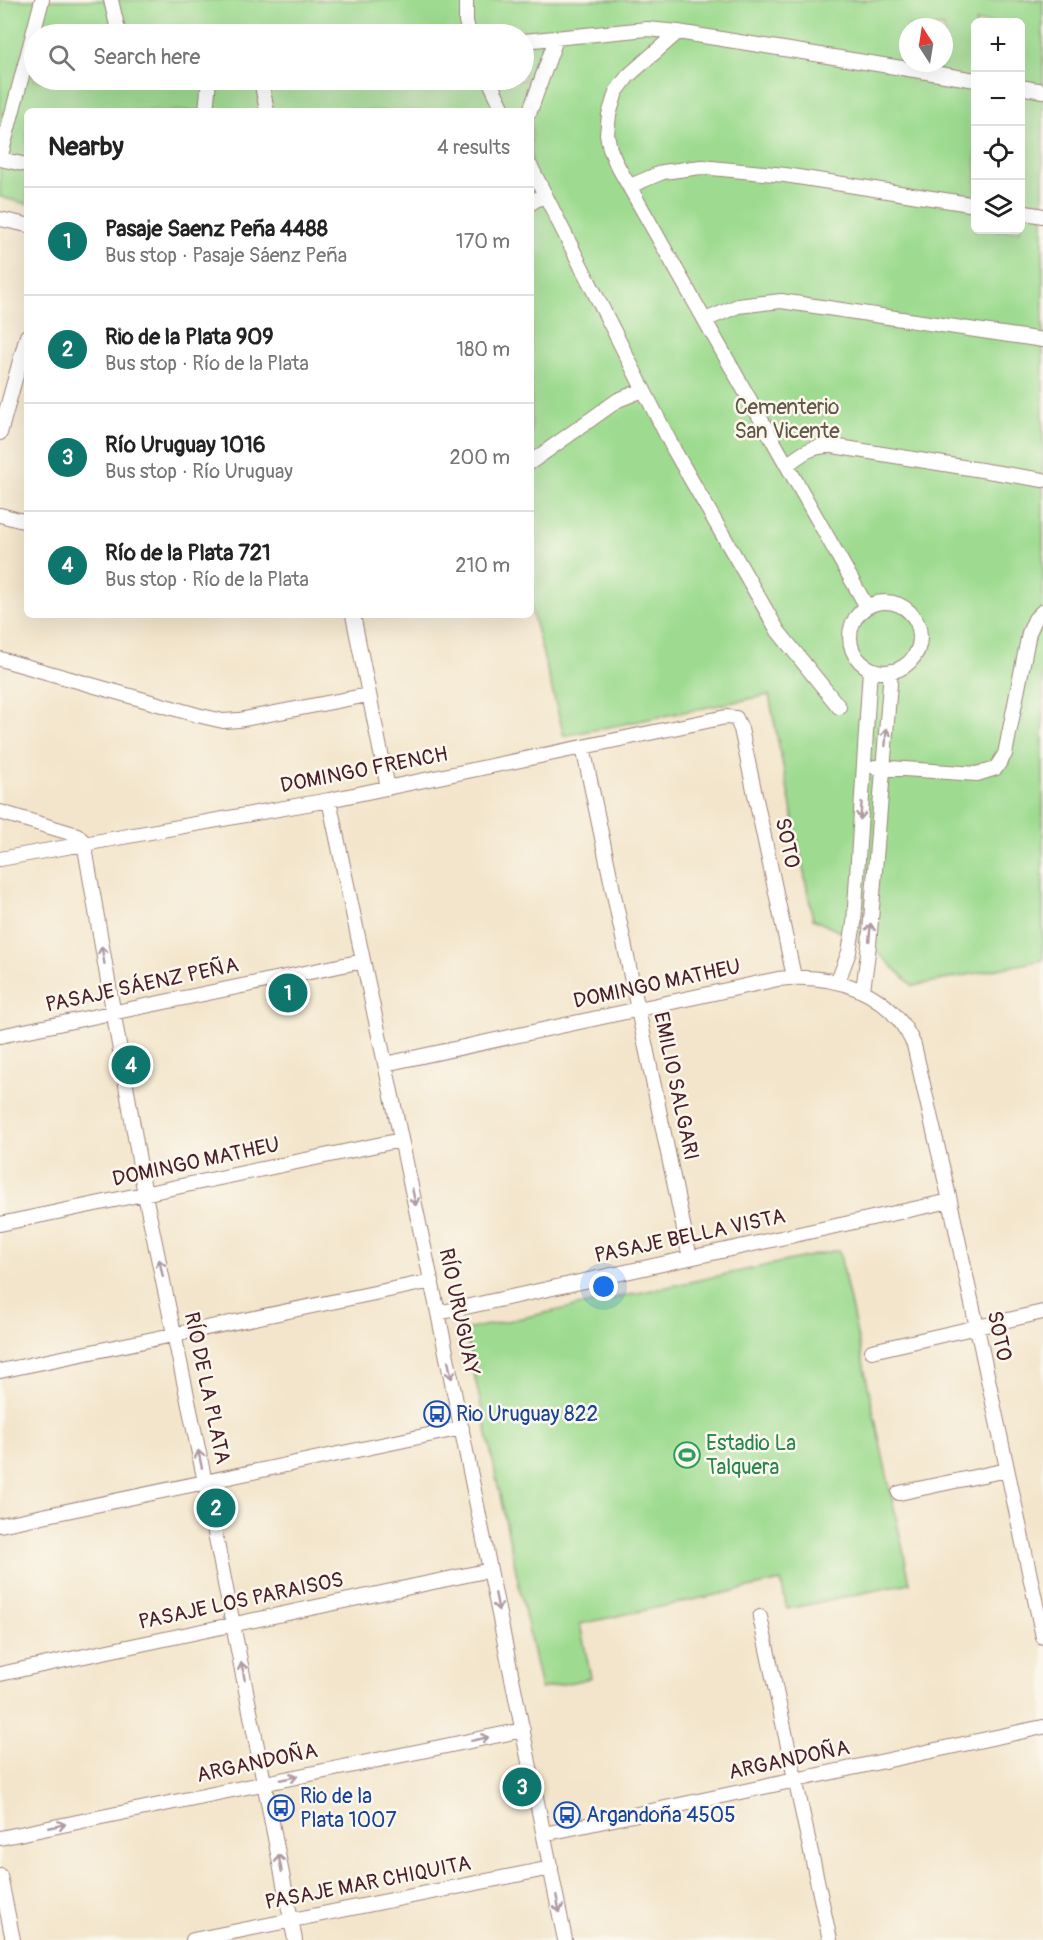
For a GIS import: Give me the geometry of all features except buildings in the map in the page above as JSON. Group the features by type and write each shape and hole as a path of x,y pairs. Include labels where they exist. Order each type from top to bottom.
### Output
{"street":[{"path":"36,24 42,0"},
{"path":"111,0 117,24"},
{"path":"466,0 467,24"},
{"path":"534,40 647,29 971,79"},
{"path":"678,32 628,76 616,92 609,115 608,141 612,155 867,607"},
{"path":"531,108 556,39"},
{"path":"24,68 0,159 24,164"},
{"path":"1025,88 1043,91"},
{"path":"206,108 208,90"},
{"path":"263,90 266,108"},
{"path":"494,90 503,108"},
{"path":"630,186 663,172 701,167 785,175 971,204"},
{"path":"534,173 674,450 778,631 839,707"},
{"path":"534,201 545,194"},
{"path":"1025,213 1043,216"},
{"path":"0,219 24,224"},
{"path":"705,320 738,306 781,301 1043,340"},
{"path":"0,433 21,379 24,358"},
{"path":"534,460 618,400 643,390"},
{"path":"787,465 807,450 833,446 1043,480"},
{"path":"0,515 24,521"},
{"path":"878,603 896,605 911,615 920,637 918,649 907,663 891,671 880,672 870,669 854,655 850,645 852,623 867,607 878,603"},
{"path":"864,766 977,774 996,768 1005,754 1029,633 1035,619 1043,611"},
{"path":"354,618 388,788"},
{"path":"0,659 223,721 239,720 368,695"},
{"path":"838,981 849,952 854,923 870,669"},
{"path":"862,990 869,945 891,671"},
{"name":"DOMINGO FRENCH","path":"0,859 84,842 329,800 726,717 736,718"},
{"name":"SOTO","path":"736,718 741,729 794,977"},
{"name":"EMILIO SALGARI","path":"583,747 690,1258"},
{"name":"RÍO URUGUAY","path":"329,800 432,1281 565,1940"},
{"path":"0,812 77,835 84,842"},
{"name":"RÍO DE LA PLATA","path":"84,842 146,1195 295,1940"},
{"name":"PASAJE SÁENZ PEÑA","path":"0,1035 363,961"},
{"name":"DOMINGO MATHEU","path":"385,1064 794,977 838,981 862,990 901,1023 914,1045"},
{"name":"SOTO","path":"914,1045 950,1201 975,1327 1043,1637"},
{"name":"DOMINGO MATHEU","path":"0,1224 401,1140"},
{"name":"PASAJE BELLA VISTA","path":"438,1313 950,1201"},
{"path":"0,1371 432,1281"},
{"path":"872,1351 1043,1312"},
{"path":"0,1526 462,1428"},
{"path":"899,1493 1007,1470"},
{"name":"PASAJE LOS PARAISOS","path":"0,1674 490,1570"},
{"path":"760,1617 830,1940"},
{"name":"ARGANDOÑA","path":"544,1834 1043,1727"},
{"name":"ARGANDOÑA","path":"0,1838 523,1730"},
{"name":"PASAJE MAR CHIQUITA","path":"193,1940 551,1868"},
{"path":"0,1876 13,1940"}],"green space":[{"name":"Cementerio San Vicente","path":"0,0 1043,0 1043,960 913,986 873,948 813,919 769,695 564,736 534,618 534,108 24,108 24,203 0,197"},
{"name":"Estadio La Talquera","path":"839,1250 910,1583 787,1609 781,1581 580,1624 591,1678 541,1689 465,1330"}],"place":[{"name":"Pasaje Saenz Peña 4488","path":"288,993"},
{"name":"Río de la Plata 721","path":"131,1065"},
{"name":"Rio Uruguay 822","path":"437,1414"},
{"name":"Estadio La Talquera","path":"687,1455"},
{"name":"Rio de la Plata 909","path":"216,1508"},
{"name":"Río Uruguay 1016","path":"522,1787"},
{"name":"Rio de la Plata 1007","path":"281,1808"},
{"name":"Argandoña 4505","path":"567,1815"}]}
